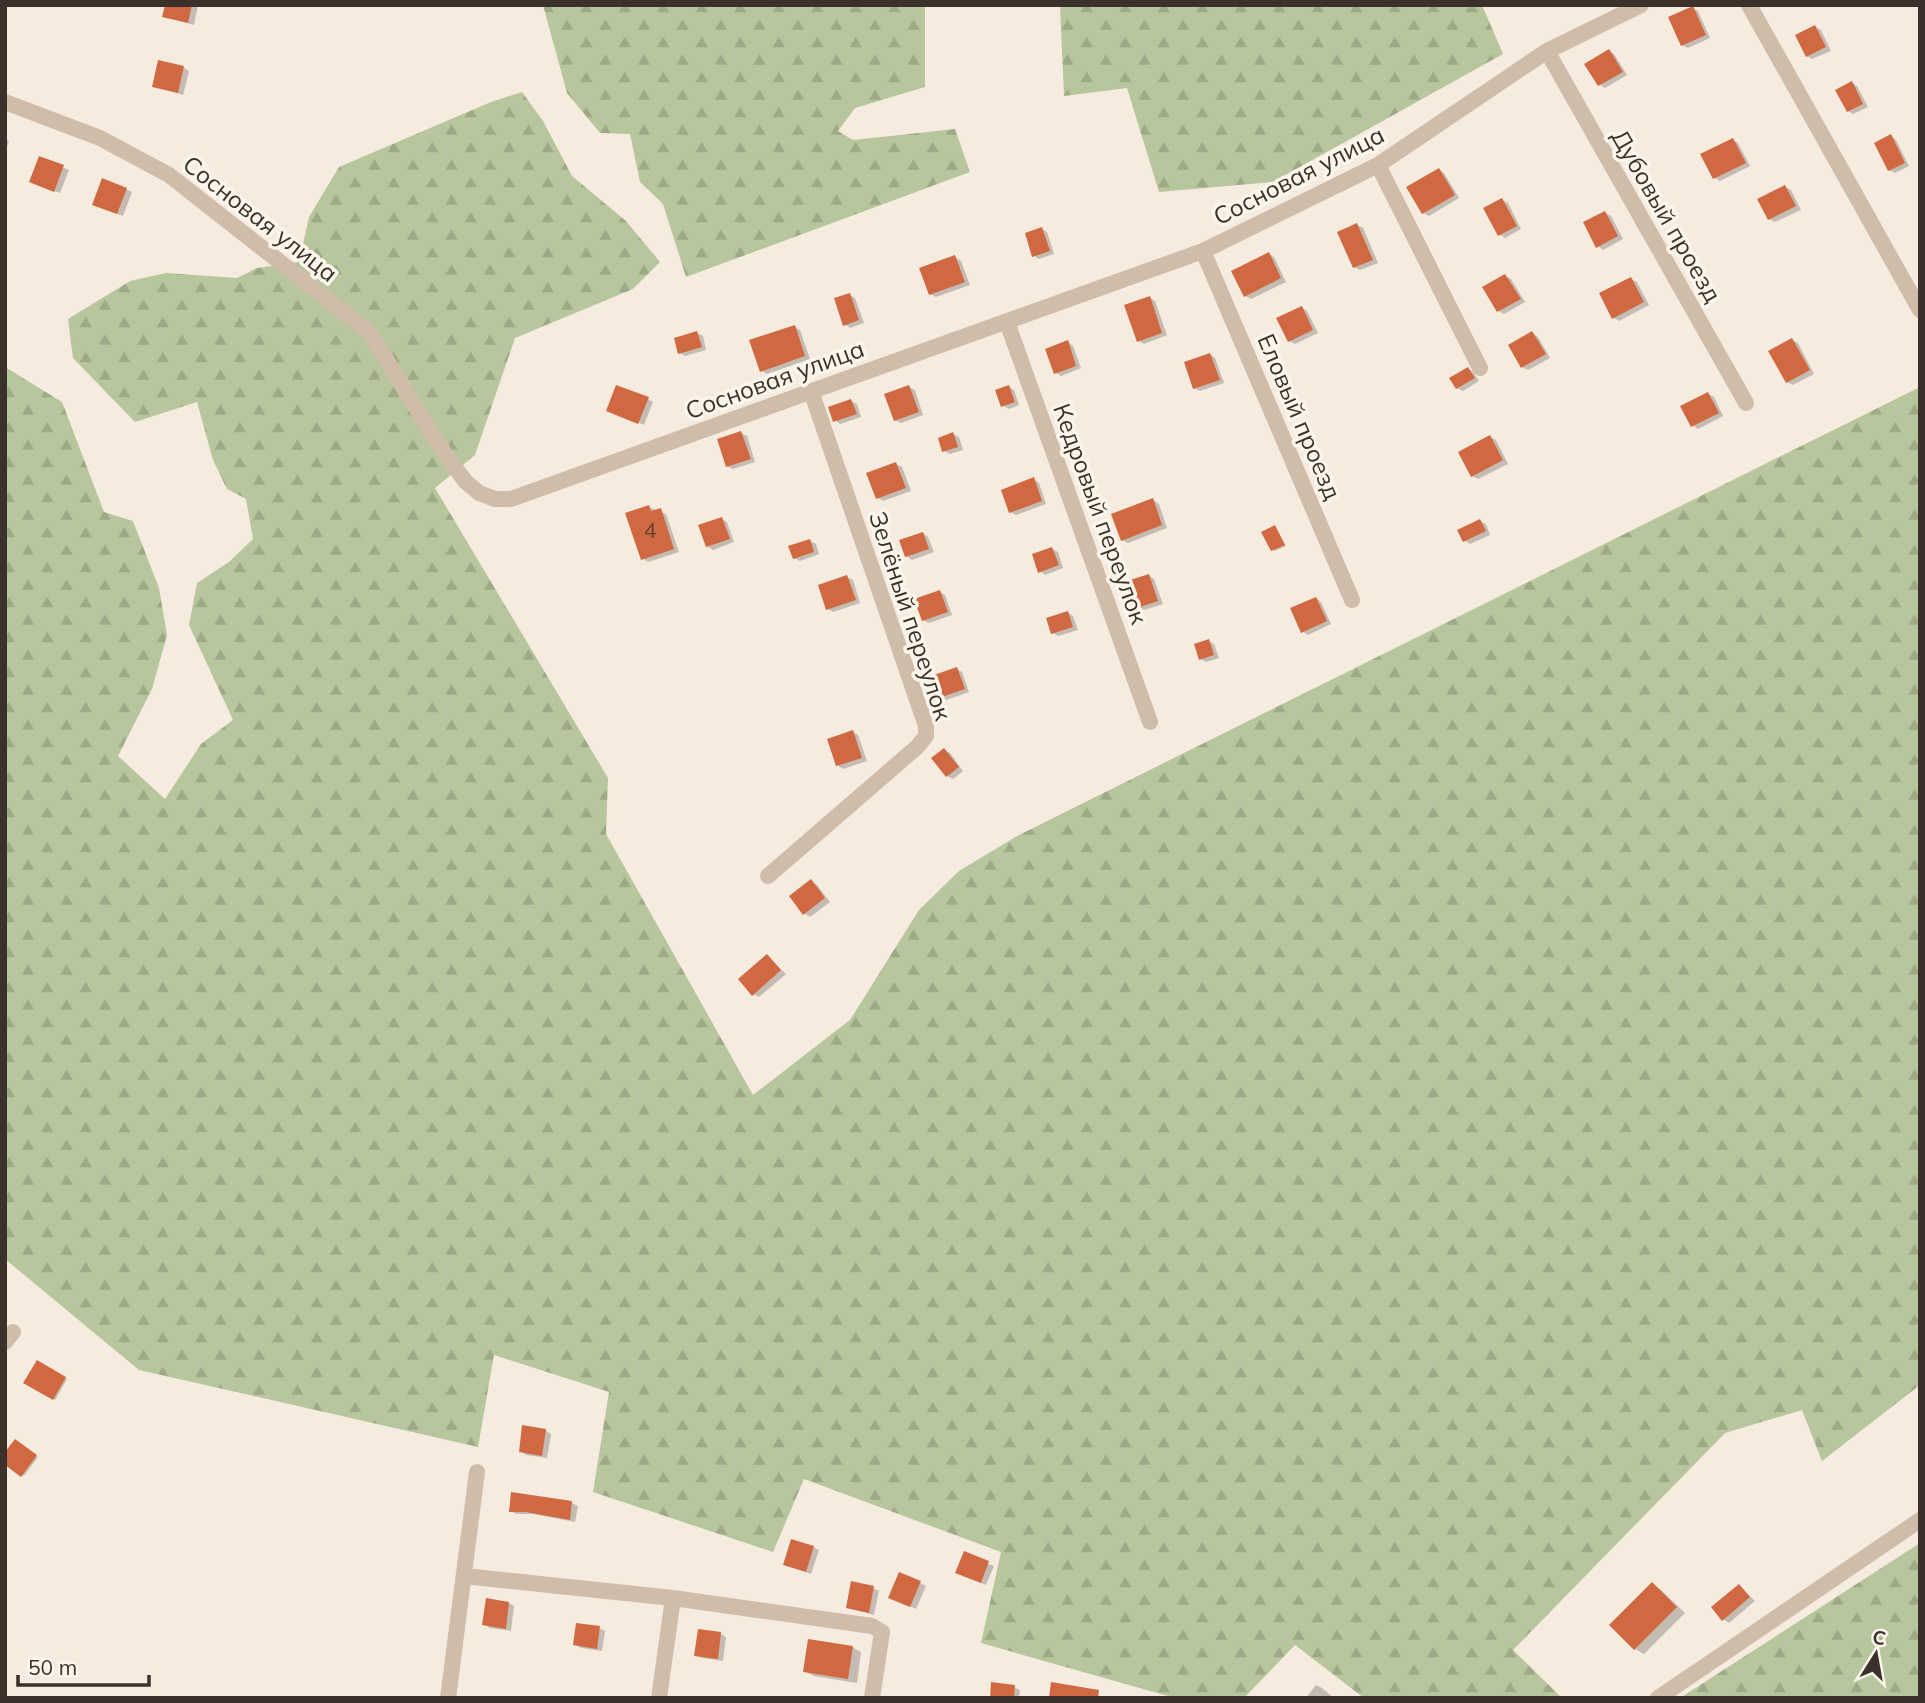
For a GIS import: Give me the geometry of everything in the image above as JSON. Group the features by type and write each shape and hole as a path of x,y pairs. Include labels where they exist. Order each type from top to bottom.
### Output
{"street":[{"name":"Сосновая улица","path":"5,102 100,138 169,175 369,332 443,451 465,481 479,493 495,499 510,499 1203,251 1378,165 1547,51 1641,5"},
{"path":"1749,5 1920,310"},
{"name":"Дубовый проезд","path":"1547,51 1746,404"},
{"path":"1378,165 1479,368"},
{"name":"Еловый проезд","path":"1203,251 1352,600"},
{"name":"Кедровый переулок","path":"1007,322 1150,722"},
{"name":"Зелёный переулок","path":"768,876 917,747 926,736 926,726 811,391"},
{"path":"448,1698 477,1472"},
{"path":"1658,1698 1920,1520"},
{"path":"464,1576 673,1598 873,1626 882,1632 873,1698"},
{"path":"659,1698 673,1598"}],"green space":[{"path":"543,5 925,5 925,87 855,108 838,131 853,140 955,129 970,172 686,277 663,204 640,182 630,134 600,133 567,93"},
{"path":"1060,5 1482,5 1503,54 1273,182 1159,192 1127,88 1064,96"},
{"path":"522,92 543,121 572,176 626,221 660,262 633,289 515,338 475,455 435,488 608,778 606,834 753,1095 850,1020 919,910 959,871 1019,835 1920,387 1920,1385 1822,1461 1802,1410 1725,1433 1513,1650 1562,1698 1364,1698 1295,1645 1244,1698 1175,1698 981,1643 1001,1552 804,1479 773,1552 593,1492 609,1392 494,1355 478,1447 139,1370 5,1259 5,367 62,402 104,512 133,521 159,588 167,635 152,689 118,756 165,799 201,744 233,720 189,625 197,583 229,562 253,539 246,499 227,489 213,460 197,402 135,422 73,358 68,319 130,281 166,273 237,278 257,268 299,262 309,217 339,167 491,102"},
{"path":"1920,1543 1920,1698 1680,1698"}],"building":[{"path":"165,5 192,5 188,23 162,17"},
{"path":"1693,6 1706,35 1681,46 1668,17"},
{"path":"1815,25 1826,47 1806,57 1795,35"},
{"path":"1609,49 1623,72 1598,86 1584,64"},
{"path":"158,60 184,66 178,93 152,87"},
{"path":"1852,81 1863,104 1847,112 1835,90"},
{"path":"1891,134 1905,163 1888,171 1874,143"},
{"path":"1733,138 1746,163 1713,179 1700,154"},
{"path":"39,156 64,165 54,192 29,182"},
{"path":"1439,168 1455,195 1422,214 1406,187"},
{"path":"102,178 127,188 117,214 92,205"},
{"path":"1785,185 1796,206 1768,220 1757,199"},
{"path":"1502,198 1517,226 1498,236 1483,208"},
{"path":"1605,211 1618,236 1596,248 1583,222"},
{"path":"1357,223 1373,260 1353,268 1337,232"},
{"path":"1042,227 1050,251 1032,257 1025,233"},
{"path":"1269,252 1281,278 1244,297 1231,271"},
{"path":"955,255 965,282 929,295 919,268"},
{"path":"1505,274 1521,299 1497,312 1482,287"},
{"path":"1631,277 1644,302 1612,319 1599,293"},
{"path":"850,293 859,320 843,326 834,298"},
{"path":"1150,296 1162,333 1137,342 1124,305"},
{"path":"1302,306 1313,330 1288,342 1276,318"},
{"path":"795,325 805,356 760,372 749,340"},
{"path":"697,331 702,347 678,354 674,338"},
{"path":"1532,331 1546,354 1521,368 1508,345"},
{"path":"1792,338 1810,370 1786,383 1768,351"},
{"path":"1068,340 1076,366 1054,374 1045,349"},
{"path":"1210,353 1220,380 1193,389 1184,362"},
{"path":"1468,367 1475,378 1456,389 1449,378"},
{"path":"616,385 649,397 638,424 606,411"},
{"path":"909,385 919,412 894,421 884,394"},
{"path":"1009,385 1015,402 1001,407 995,390"},
{"path":"1708,392 1719,413 1691,427 1680,406"},
{"path":"851,399 857,414 833,422 828,407"},
{"path":"741,431 751,459 726,467 717,439"},
{"path":"953,432 958,447 942,452 938,438"},
{"path":"1490,435 1503,460 1471,477 1458,452"},
{"path":"896,462 906,488 876,499 866,473"},
{"path":"1034,477 1042,501 1009,513 1001,490"},
{"path":"1153,498 1162,525 1121,541 1111,514"},
{"path":"649,505 651,511 661,508 674,549 641,560 625,513"},
{"path":"722,517 730,539 706,547 698,525"},
{"path":"1480,519 1486,531 1463,542 1457,530"},
{"path":"1275,525 1285,545 1271,551 1261,532"},
{"path":"923,532 929,549 905,557 899,540"},
{"path":"810,539 814,552 793,559 788,546"},
{"path":"1052,547 1059,565 1038,573 1032,554"},
{"path":"1149,574 1158,601 1137,608 1127,581"},
{"path":"847,575 856,600 826,610 818,585"},
{"path":"940,590 948,612 922,621 914,599"},
{"path":"1316,597 1327,621 1301,633 1290,608"},
{"path":"1068,611 1073,627 1051,634 1046,618"},
{"path":"1209,639 1214,655 1199,660 1194,644"},
{"path":"957,667 965,689 939,698 931,676"},
{"path":"853,730 862,758 836,766 827,739"},
{"path":"944,748 959,767 946,777 931,758"},
{"path":"811,879 825,898 803,915 789,896"},
{"path":"767,954 781,970 752,996 738,979"},
{"path":"37,1360 66,1377 53,1400 23,1383"},
{"path":"522,1425 546,1429 542,1456 519,1452"},
{"path":"15,1439 37,1455 21,1477 5,1465 5,1452"},
{"path":"511,1492 572,1501 570,1520 526,1512 509,1512"},
{"path":"791,1539 814,1546 806,1572 783,1565"},
{"path":"964,1551 989,1561 981,1583 955,1573"},
{"path":"899,1572 921,1581 910,1607 888,1598"},
{"path":"851,1581 874,1586 869,1613 846,1608"},
{"path":"1652,1582 1677,1607 1634,1650 1609,1625"},
{"path":"1739,1584 1750,1597 1722,1621 1711,1607"},
{"path":"486,1598 509,1602 506,1629 482,1625"},
{"path":"576,1623 600,1626 597,1649 573,1645"},
{"path":"698,1629 721,1632 718,1659 694,1656"},
{"path":"808,1639 853,1646 848,1679 803,1672"},
{"path":"991,1682 1015,1685 1014,1698 990,1698"},
{"path":"1051,1682 1099,1690 1098,1698 1049,1698"}]}
